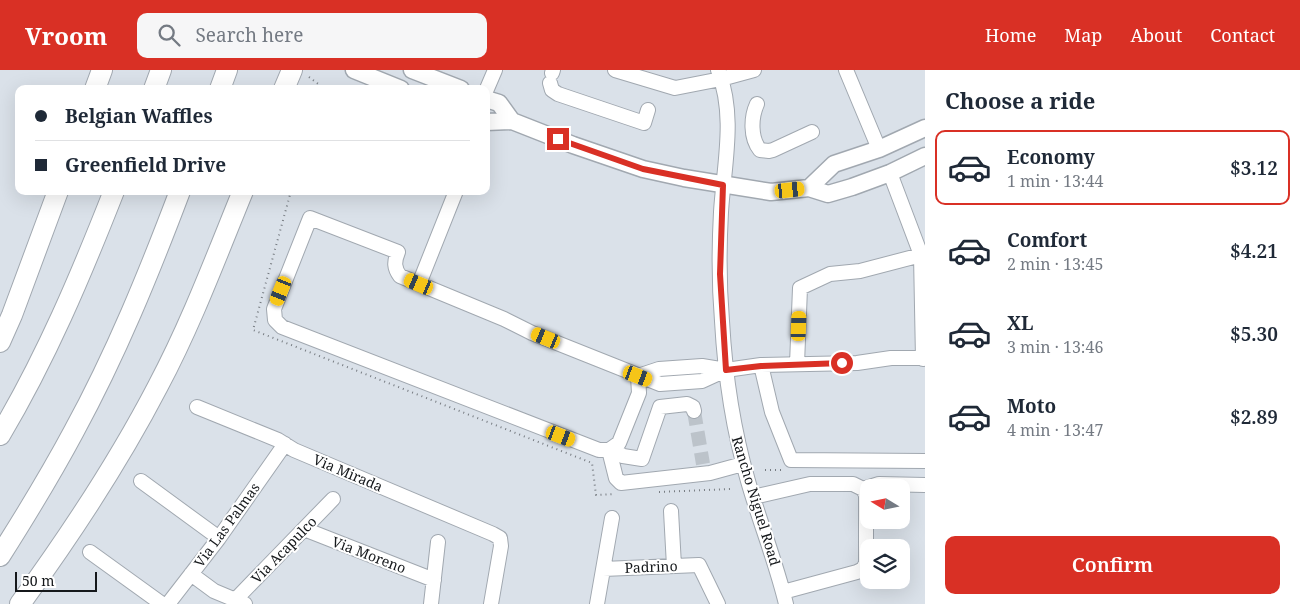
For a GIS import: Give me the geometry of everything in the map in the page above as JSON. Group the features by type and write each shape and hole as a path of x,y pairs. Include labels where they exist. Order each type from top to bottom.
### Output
{"highway":[{"path":"96,85 102,70"},
{"path":"155,85 161,70"},
{"path":"288,85 300,74"},
{"path":"0,342 57,195"},
{"path":"0,435 47,347 79,280 112,195"},
{"path":"0,556 46,483 104,374 148,274 178,195"},
{"path":"20,604 70,536 116,462 159,386 191,316 241,195"}],"main road":[{"path":"354,70 391,85"},
{"path":"412,70 450,85"},
{"path":"490,100 499,103 512,121"},
{"path":"490,122 512,121 643,169 723,185 771,192 809,188 828,194 890,173 925,156"},
{"path":"809,188 834,164 879,149 925,128"}],"street":[{"path":"488,85 494,70"},
{"path":"615,70 675,88 720,74 754,70"},
{"path":"846,70 879,149"},
{"name":"Rancho Niguel Road","path":"720,74 729,123 723,185 720,274 726,370 743,464 785,598"},
{"path":"552,75 552,90 558,94 644,123 648,110"},
{"path":"757,104 753,119 753,129 760,150 769,152 812,132"},
{"path":"694,411 693,406 687,404 660,407 642,459 624,456 610,450 599,450 282,327 275,320 274,309 310,218 398,252 395,270 400,276 638,376 659,369 702,366 726,370 797,364 857,363 891,358 924,358 923,254 890,173"},
{"path":"419,284 454,195"},
{"path":"797,364 800,288 830,274 860,271 923,254"},
{"path":"761,366 772,412 791,460 925,461"},
{"path":"610,450 619,443 639,393 638,376"},
{"name":"Via Mirada","path":"197,407 500,538 501,546 491,604"},
{"name":"Via Las Palmas","path":"168,604 219,538 286,444"},
{"path":"610,450 616,478 621,483 743,464"},
{"path":"141,481 219,538"},
{"path":"753,497 810,484 853,484 860,488"},
{"path":"910,485 925,485"},
{"name":"Via Acapulco","path":"240,602 332,499"},
{"path":"671,510 674,566"},
{"path":"597,604 612,518"},
{"path":"785,598 863,569 866,563 866,529"},
{"name":"Via Moreno","path":"304,530 434,580"},
{"path":"431,604 438,542"},
{"path":"90,552 162,604"},
{"name":"Padrino","path":"603,569 699,565 718,604"},
{"path":"191,574 214,591 240,602"}],"path":[{"path":"300,74 318,85"}],"tunnel":[{"path":"694,411 703,464"}],"route":[{"path":"558,139 643,169 723,185 720,274 726,370 761,366 842,363"}]}
